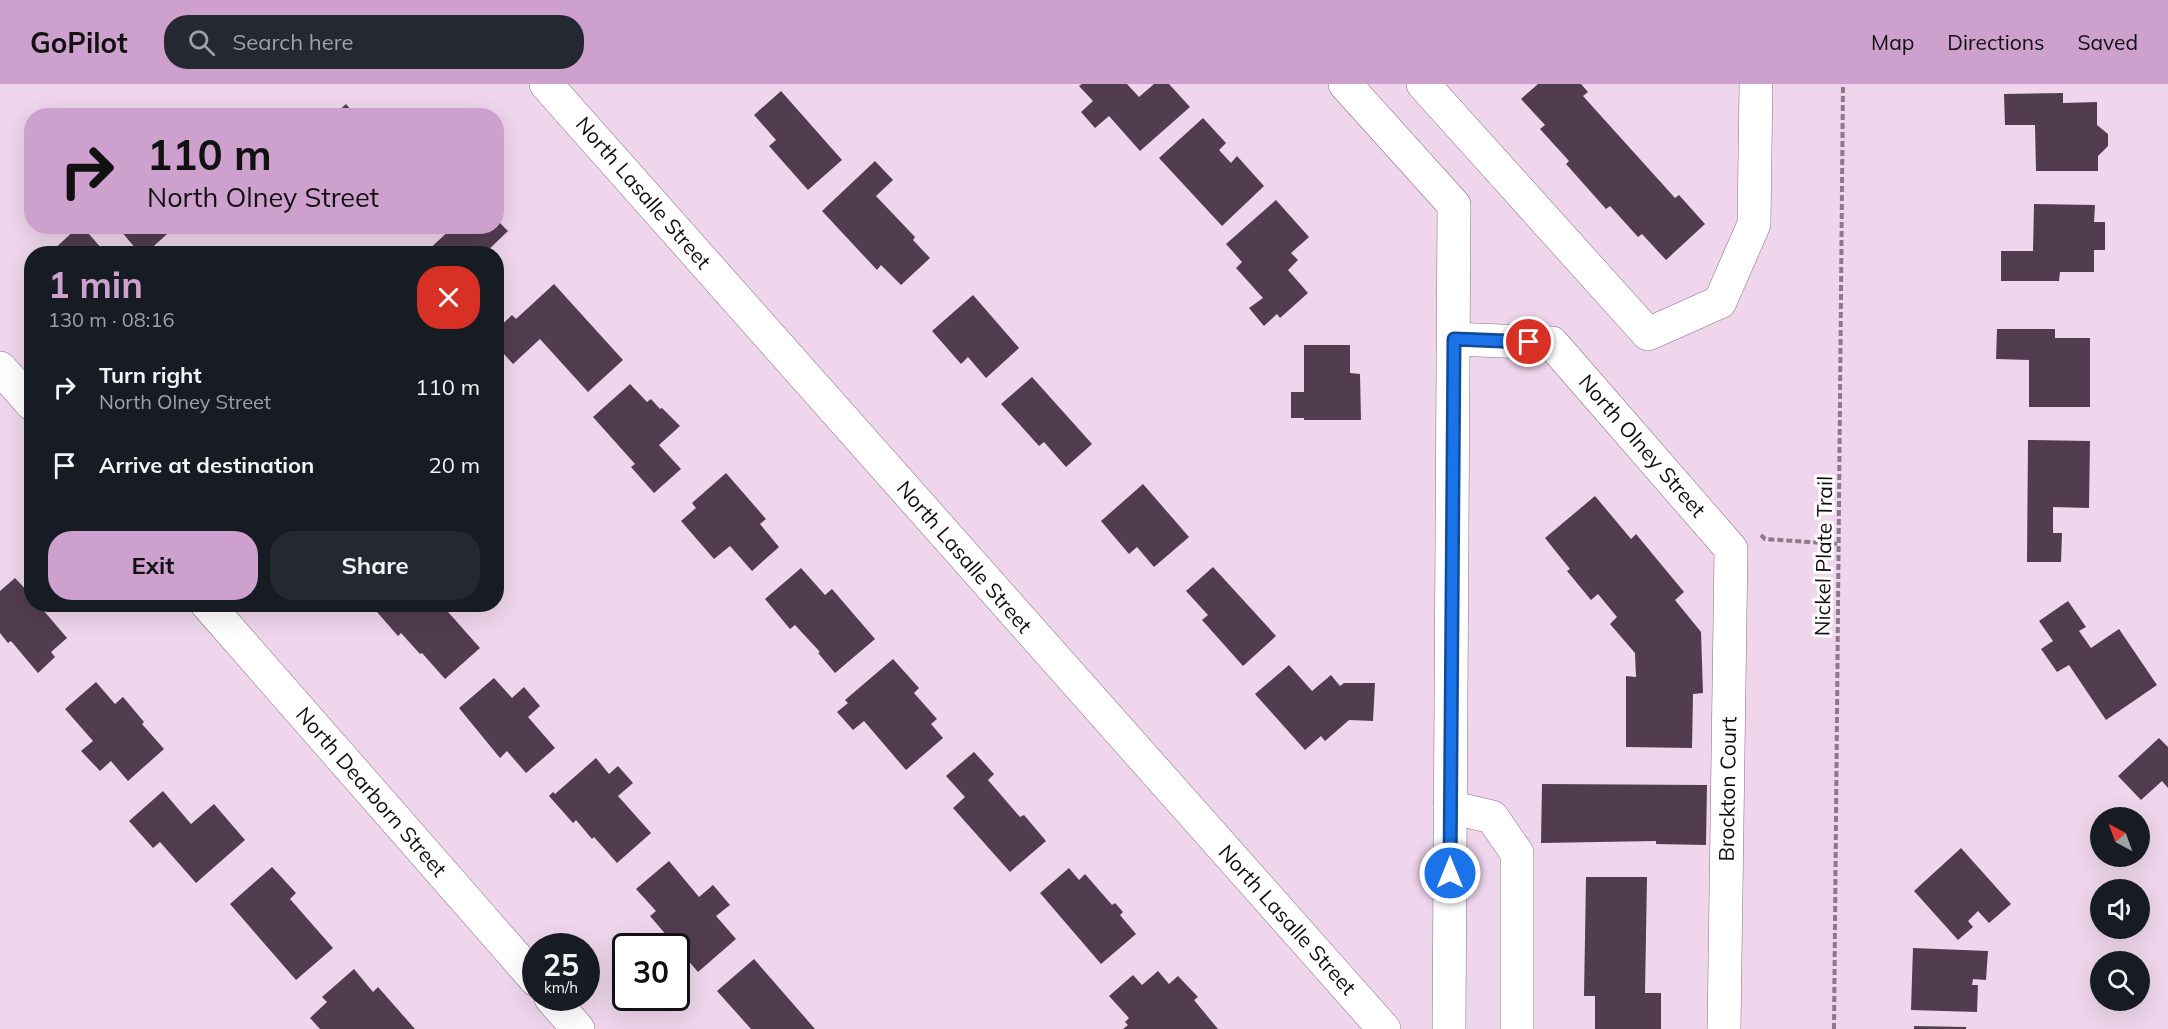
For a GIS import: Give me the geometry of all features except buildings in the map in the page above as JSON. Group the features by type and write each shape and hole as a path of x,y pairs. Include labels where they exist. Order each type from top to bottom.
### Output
{"street":[{"name":"North Lasalle Street","path":"546,84 1384,1029"},
{"path":"1345,84 1454,205 1449,1029"},
{"path":"1423,84 1648,334 1720,302 1754,224 1756,84"},
{"name":"North Olney Street","path":"1454,339 1552,343 1731,549"},
{"path":"0,368 24,395"},
{"name":"Brockton Court","path":"1724,1029 1731,549"},
{"name":"North Dearborn Street","path":"214,612 522,964"},
{"path":"1450,807 1492,817 1517,853 1517,1029"},
{"path":"562,1011 578,1029"}],"path":[{"name":"Nickel Plate Trail","path":"1834,1029 1843,84"}],"route":[{"path":"1450,873 1454,339 1529,342"}]}
